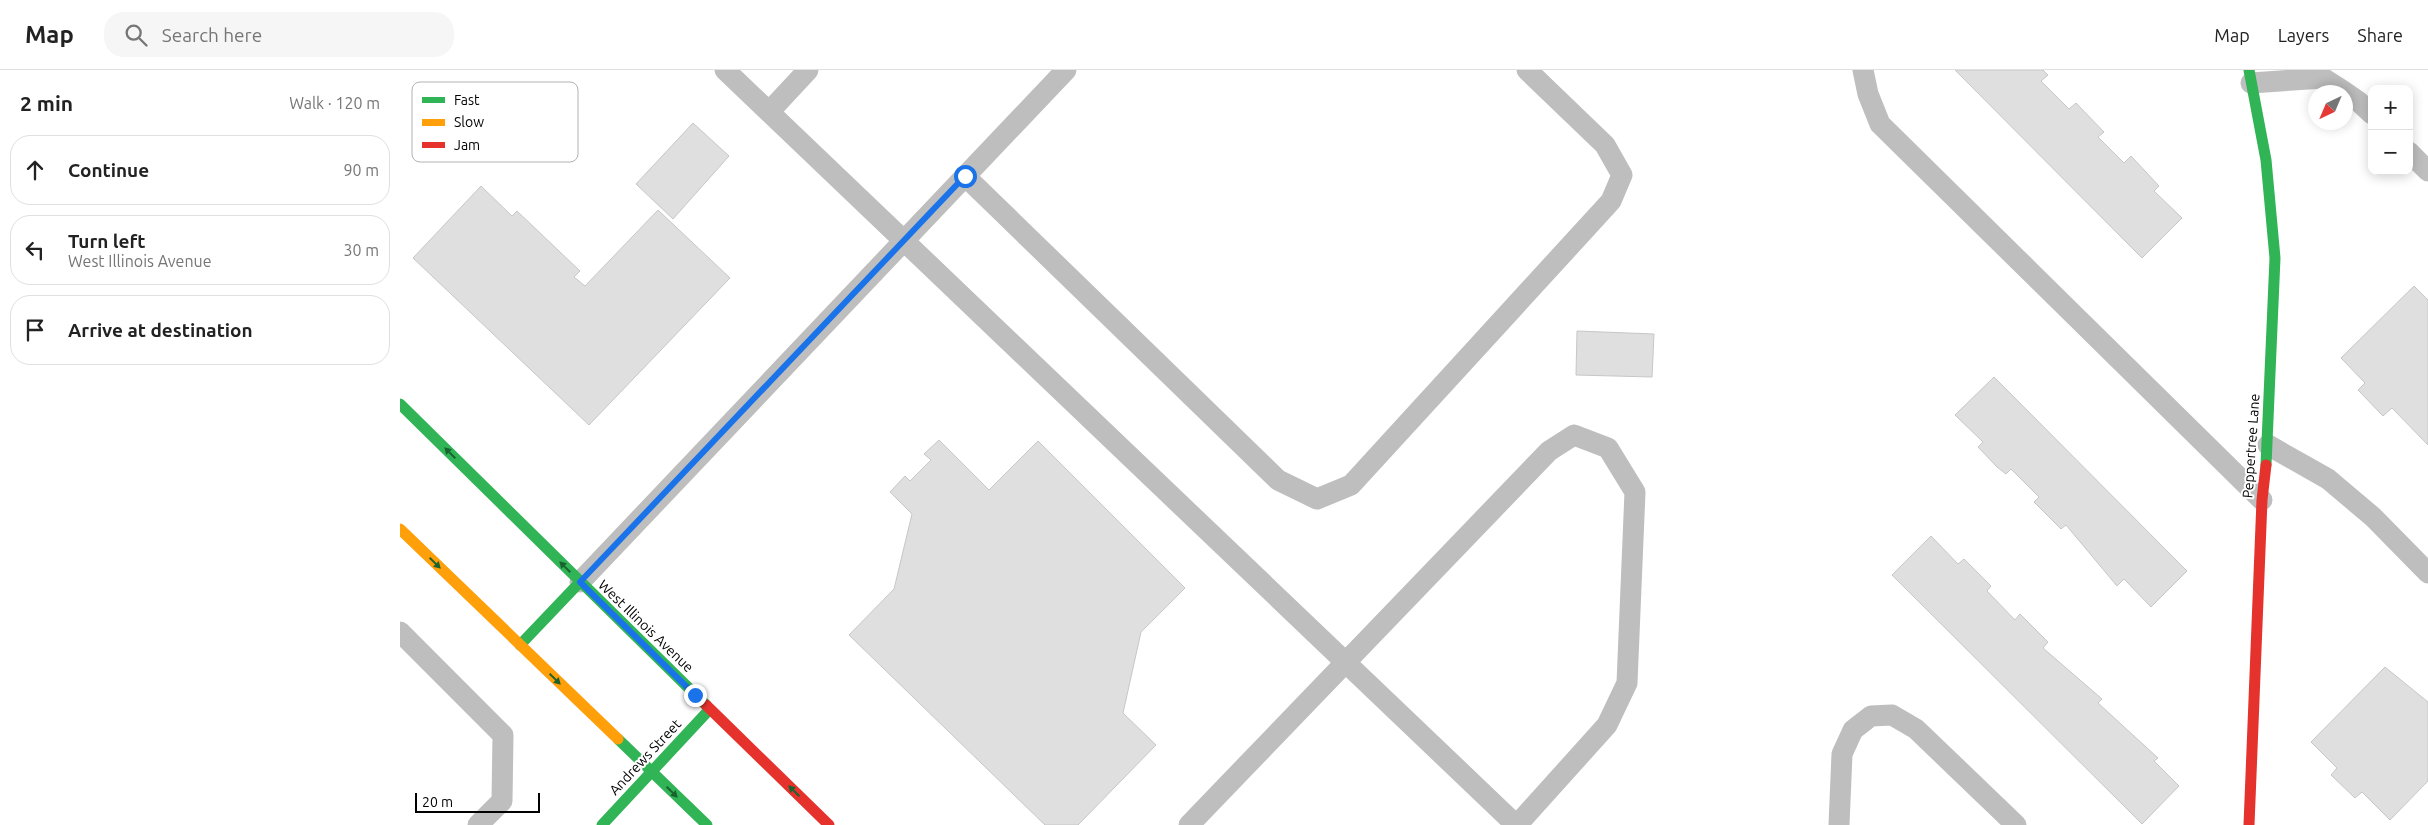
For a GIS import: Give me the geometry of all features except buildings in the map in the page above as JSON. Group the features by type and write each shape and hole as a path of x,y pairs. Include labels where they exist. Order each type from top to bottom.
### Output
{"main road":[{"name":"Peppertree Lane","path":"2249,825 2262,500 2268,445 2275,258 2266,160 2250,76"},
{"name":"West Illinois Avenue","path":"400,404 709,710 829,825"},
{"path":"400,529 707,825"},
{"path":"520,645 580,582"},
{"name":"Andrews Street","path":"602,825 709,710"}],"lane":[{"path":"725,70 905,240 1346,661 1517,825 1607,725 1627,683 1635,492 1608,448 1574,435 1549,451 1346,661 1189,825"},
{"path":"769,112 808,70"},
{"path":"580,582 1066,70"},
{"path":"965,176 1278,480 1317,499 1350,485 1612,201 1622,176 1605,145 1527,70"},
{"path":"1863,70 1868,94 1880,124 2262,500"},
{"path":"2250,76 2323,78 2334,85"},
{"path":"2353,98 2368,110"},
{"path":"2413,156 2428,171"},
{"path":"2268,445 2328,478 2373,517 2428,573"},
{"path":"400,632 502,735 502,801 478,825"},
{"path":"1839,825 1842,754 1853,730 1871,716 1892,715 1916,729 2016,825"}],"traffic: fast":[{"path":"2249,70 2266,160 2275,258 2266,465"},
{"path":"400,404 706,705"},
{"path":"520,645 580,582"},
{"path":"602,825 709,710"},
{"path":"618,739 707,825"}],"traffic: slow":[{"path":"400,529 618,739"}],"traffic: jam":[{"path":"2249,825 2262,500 2266,465"},
{"path":"706,705 829,825"}],"route":[{"path":"695,695 580,582 965,176"}]}
